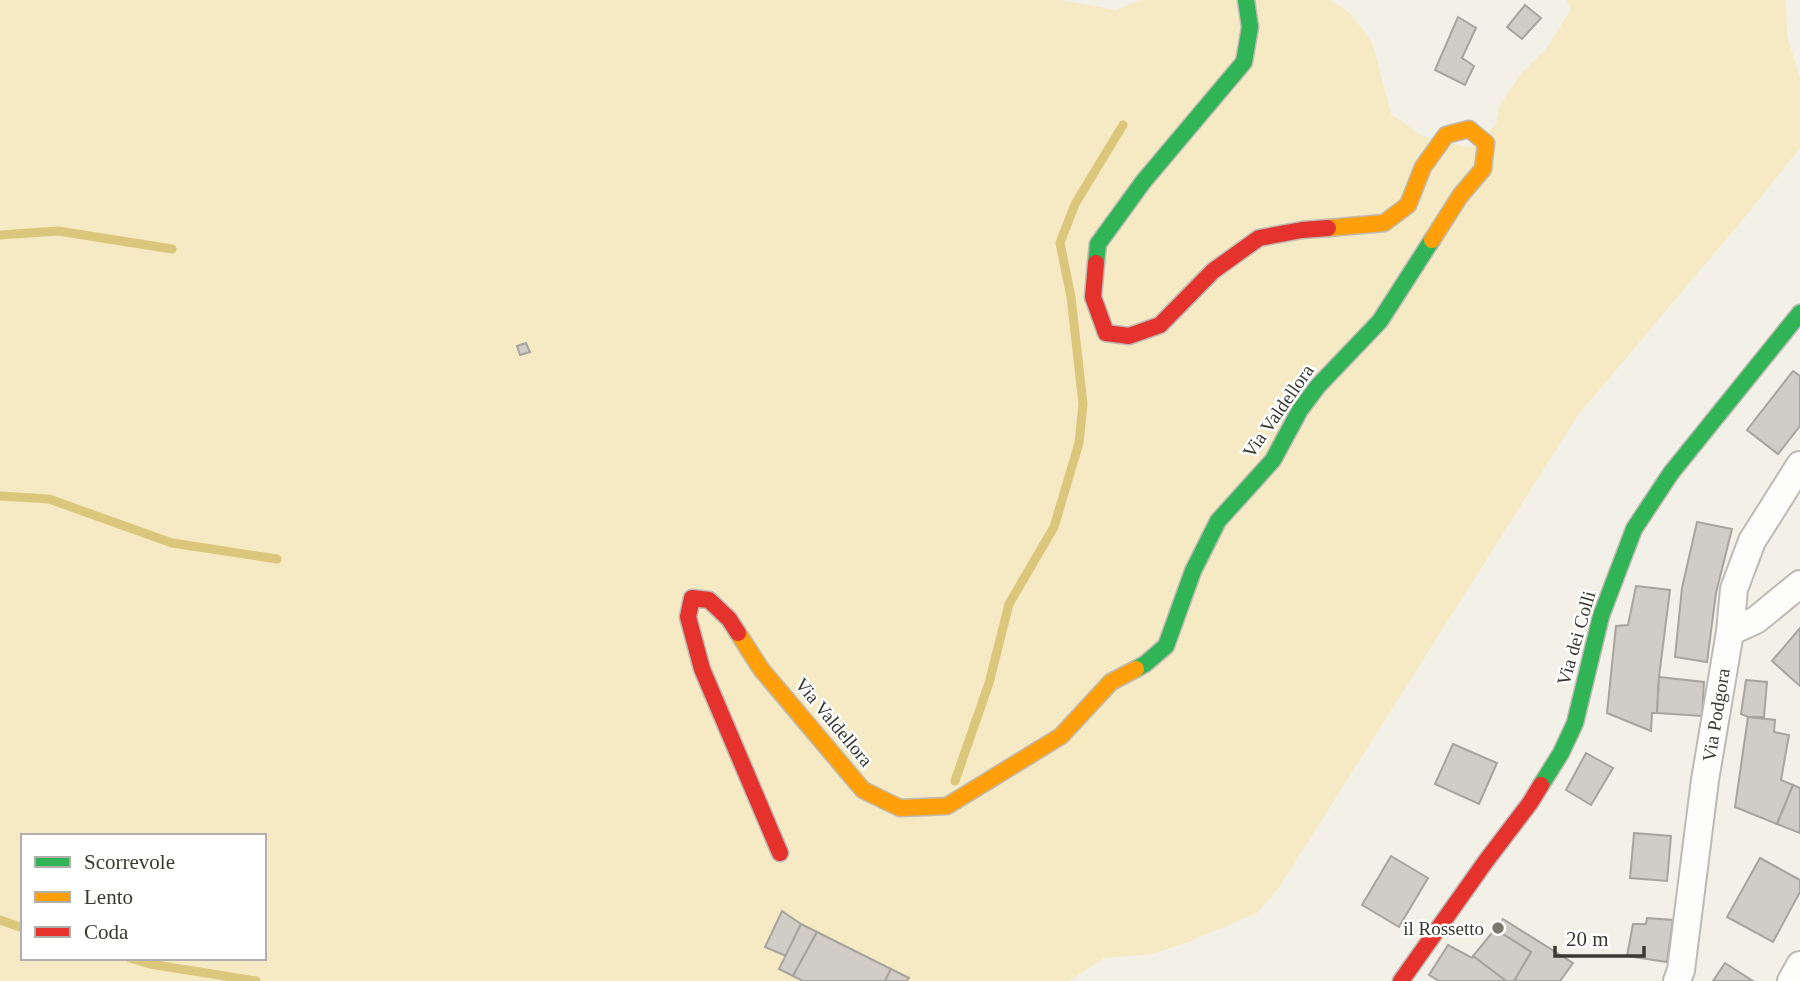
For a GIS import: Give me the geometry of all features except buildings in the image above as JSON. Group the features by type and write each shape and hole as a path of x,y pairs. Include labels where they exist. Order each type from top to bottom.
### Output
{"street":[{"name":"Via Valdellora","path":"780,853 702,669 688,617 692,598 709,600 729,619 761,669 863,790 900,807 947,806 1061,736 1111,682 1145,664 1166,646 1193,571 1218,521 1273,460 1300,410 1318,386 1380,321 1460,196 1483,170 1486,143 1469,129 1446,135 1423,167 1408,205 1384,223 1302,230 1259,238 1213,271 1160,325 1129,336 1106,333 1093,297 1098,244 1143,183 1244,62 1250,27 1246,0"},
{"name":"Via dei Colli","path":"1401,981 1530,803 1561,753 1575,723 1601,616 1634,529 1671,474 1800,313"},
{"name":"Via Podgora","path":"1678,981 1705,780 1730,632 1734,589 1752,541 1800,465"},
{"path":"1730,632 1756,621 1800,583"},
{"path":"1791,981 1800,965"}],"shaded area":[{"path":"0,0 1060,0 1116,10 1140,0 1330,0 1350,13 1372,42 1391,114 1422,136 1469,148 1496,125 1499,107 1520,75 1547,48 1571,9 1566,0 1786,0 1787,36 1800,78 1800,148 1578,415 1278,889 1257,913 1152,954 1104,958 1069,981 0,981"}],"waterway":[{"path":"955,781 989,683 1009,604 1054,527 1079,443 1083,404 1071,297 1060,243 1075,204 1123,125"},
{"path":"0,235 58,231 172,249"},
{"path":"0,496 49,499 172,543 277,559"},
{"path":"0,920 21,927"},
{"path":"137,960 256,981"}],"traffic: fast":[{"path":"1096,263 1098,244 1143,182 1244,62 1250,27 1246,0"},
{"path":"1136,669 1166,646 1193,571 1218,521 1273,460 1300,410 1318,386 1380,321 1432,240"},
{"path":"1541,785 1561,753 1575,723 1601,616 1634,529 1671,473 1800,313"}],"traffic: slow":[{"path":"1328,228 1384,223 1408,205 1423,167 1446,135 1469,129 1486,143 1483,169 1460,196 1432,240"},
{"path":"738,633 761,669 863,790 900,808 947,806 1061,736 1111,682 1136,669"}],"traffic: jam":[{"path":"1096,263 1093,297 1106,333 1129,336 1160,325 1213,271 1259,238 1328,228"},
{"path":"738,633 729,619 709,600 692,598 688,617 702,669 780,853"},
{"path":"1401,981 1541,785"}],"place":[{"name":"il Rossetto","path":"1498,928"}]}
